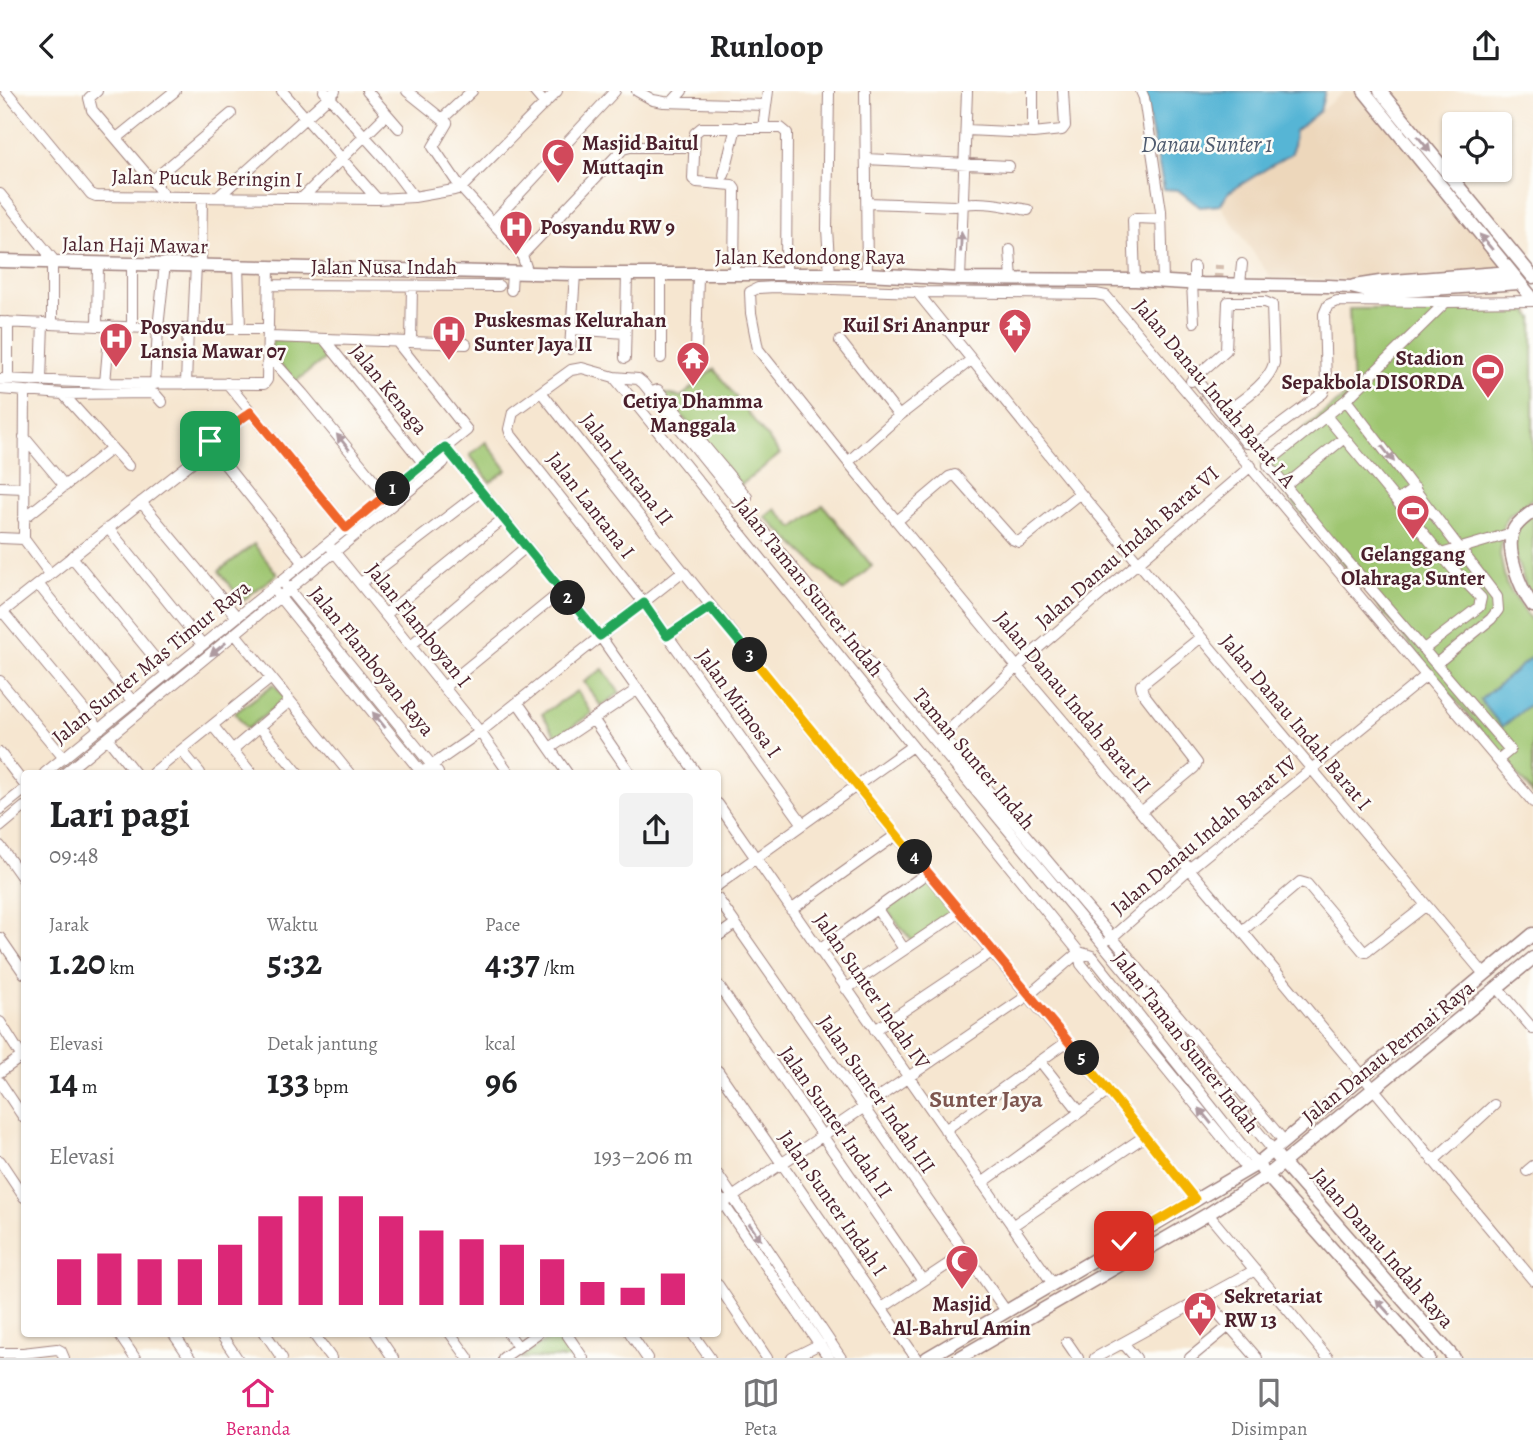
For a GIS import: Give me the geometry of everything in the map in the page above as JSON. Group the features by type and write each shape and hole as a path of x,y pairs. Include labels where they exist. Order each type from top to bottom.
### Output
{"street":[{"path":"0,97 7,91"},
{"name":"Jalan Pucuk Beringin I","path":"7,91 91,194 96,196 377,199 414,197 458,189"},
{"path":"97,91 89,98 90,106 165,196"},
{"path":"117,138 176,91"},
{"path":"282,91 344,158 377,199"},
{"path":"367,91 399,128"},
{"path":"407,91 443,118 448,125 433,146 458,189 522,255 528,273"},
{"path":"443,118 472,91"},
{"path":"534,91 545,104"},
{"path":"458,189 556,91"},
{"path":"492,222 615,91"},
{"path":"637,91 653,100 766,105"},
{"path":"672,102 682,91"},
{"path":"763,128 768,91"},
{"path":"829,91 827,229 830,275"},
{"path":"865,91 867,274"},
{"path":"960,279 967,91"},
{"path":"1033,91 1033,133"},
{"path":"966,129 1033,133 1064,128 1063,91"},
{"path":"1141,91 1153,147 1161,215 1163,282"},
{"path":"1364,91 1533,300"},
{"path":"1380,91 1531,272"},
{"path":"218,197 306,119 329,93 414,197"},
{"path":"153,180 231,114"},
{"path":"302,198 387,114"},
{"path":"734,275 735,189 729,184 695,182 692,174 697,129 711,126 781,128 787,133 786,275"},
{"path":"724,175 736,127"},
{"path":"522,255 623,149 694,148"},
{"path":"866,159 1009,166"},
{"path":"0,194 54,263 41,380"},
{"path":"186,384 199,264 202,197"},
{"path":"867,203 996,205 1028,210"},
{"path":"1135,280 1133,220 1161,215"},
{"path":"1470,223 1481,215"},
{"path":"1010,250 1012,280"},
{"name":"Jalan Haji Mawar","path":"0,261 269,266"},
{"path":"97,325 98,263"},
{"path":"132,263 132,327"},
{"path":"155,384 164,263"},
{"path":"1240,284 1242,264"},
{"path":"238,265 240,329"},
{"path":"269,266 270,333 266,383 155,384 4,379 4,322 240,329 270,333 324,339 466,344"},
{"name":"Jalan Kedondong Raya","path":"269,266 575,274 867,274 960,279 1135,280 1351,287 1384,293 1515,278"},
{"path":"1194,267 1194,322"},
{"path":"511,290 512,272"},
{"path":"570,349 575,274"},
{"path":"625,358 626,274"},
{"path":"661,274 661,358"},
{"path":"696,353 698,275"},
{"name":"Jalan Nusa Indah","path":"270,285 499,286"},
{"path":"411,342 412,286"},
{"name":"Jalan Danau Indah Barat I A","path":"758,349 750,305 749,295 752,290 775,287 1102,295 1111,300 1533,802"},
{"name":"Jalan Danau Indah Barat I","path":"916,292 1200,638 1484,974"},
{"path":"1195,378 1246,443 1252,445 1323,393 1326,384 1324,314 1331,303 1533,300"},
{"path":"1184,387 1226,350 1228,302 1265,302 1272,305 1272,369 1247,397 1223,414"},
{"path":"1446,303 1346,400 1269,461 1269,466 1510,750 1498,760"},
{"path":"105,383 110,326"},
{"path":"572,329 625,333"},
{"name":"Jalan Kenaga","path":"324,339 424,464"},
{"path":"840,341 899,416"},
{"name":"Jalan Sunter Mas Timur Raya","path":"49,770 467,430 397,342"},
{"name":"Jalan Danau Indah Barat II","path":"758,349 1017,667 1433,1161 1529,1268 1533,1280"},
{"path":"269,356 386,495"},
{"path":"848,462 899,416 971,360"},
{"path":"541,392 571,370 582,367 614,377"},
{"name":"Taman Sunter Indah","path":"614,377 638,379 652,393 939,739 1281,1164"},
{"name":"Jalan Taman Sunter Indah","path":"614,377 1079,952 1081,964 1164,1065 1255,1165"},
{"path":"227,383 354,537"},
{"path":"0,389 63,394 151,393 156,394 162,402"},
{"path":"25,391 24,539 50,574"},
{"name":"Jalan Lantana I","path":"541,392 513,412 509,429 511,435 644,603"},
{"name":"Jalan Lantana II","path":"541,392 710,607 927,873 1030,994 1195,1199"},
{"path":"63,394 128,466"},
{"path":"1346,400 1497,597 1498,610 1491,619 1436,664"},
{"path":"251,412 211,440 211,447 303,562"},
{"path":"1326,416 1481,598 1479,607 1424,649"},
{"path":"24,437 65,486"},
{"path":"1285,486 1344,438"},
{"path":"100,729 1,610 38,584 211,447"},
{"path":"23,519 112,448"},
{"path":"442,450 600,636 694,770"},
{"name":"Jalan Sunter Mas Timur Raya","path":"69,770 443,463 445,460 442,450"},
{"name":"Jalan Danau Indah Barat VI","path":"939,739 1017,667 1251,466"},
{"path":"897,521 949,477 956,475 1013,539 1019,542 1080,493"},
{"path":"0,487 24,488"},
{"path":"1397,501 1415,488"},
{"path":"361,583 480,492"},
{"path":"141,502 237,617"},
{"path":"1533,511 1512,533 1513,561 1517,576 1533,606"},
{"path":"386,614 503,519"},
{"path":"108,528 202,644"},
{"path":"1441,554 1512,533"},
{"path":"0,538 24,539"},
{"path":"1321,549 1331,542"},
{"name":"Jalan Flamboyan I","path":"327,543 480,732 507,770"},
{"path":"411,645 526,547"},
{"path":"72,557 167,673"},
{"path":"435,770 682,571"},
{"name":"Jalan Flamboyan Raya","path":"281,580 435,770"},
{"path":"38,584 133,702"},
{"name":"Jalan Flamboyan Raya","path":"272,588 420,770"},
{"path":"444,687 562,590"},
{"name":"Jalan Mimosa I","path":"644,603 803,824"},
{"path":"667,636 710,607"},
{"path":"236,635 347,770"},
{"path":"1141,812 1194,768 1196,761 1147,698 1141,685 1200,638"},
{"name":"Jalan Danau Indah Barat IV","path":"1104,945 1189,869 1427,675"},
{"path":"157,770 271,678"},
{"path":"0,681 64,758"},
{"path":"550,748 638,689"},
{"path":"232,750 290,701"},
{"path":"518,703 565,770"},
{"path":"593,719 629,770"},
{"path":"213,726 249,770"},
{"path":"260,727 296,770"},
{"path":"108,739 133,770"},
{"path":"939,739 1112,936 1284,1141"},
{"path":"721,883 912,746"},
{"path":"182,751 198,770"},
{"path":"0,753 21,780"},
{"path":"0,809 21,792"},
{"name":"Jalan Sunter Indah IV","path":"721,808 1053,1284"},
{"path":"0,827 21,810"},
{"path":"791,909 897,835"},
{"path":"0,846 21,875"},
{"path":"819,950 927,873"},
{"path":"1241,931 1300,883 1307,884 1366,952 1424,906"},
{"name":"Jalan Sunter Indah III","path":"721,903 1006,1311"},
{"path":"877,909 904,949"},
{"path":"846,989 960,912"},
{"path":"721,934 735,924"},
{"name":"Jalan Danau Permai Raya","path":"927,1358 1255,1165 1533,934"},
{"path":"0,937 21,968"},
{"path":"876,1030 993,950"},
{"path":"722,1201 782,1164 1030,994 1079,952"},
{"name":"Jalan Taman Sunter Indah","path":"1079,952 1092,956 1255,1165"},
{"name":"Jalan Danau Permai Raya","path":"959,1358 1208,1214 1268,1175 1533,958"},
{"path":"1497,987 1533,1029"},
{"name":"Jalan Sunter Indah II","path":"721,989 923,1281"},
{"path":"0,1022 21,1053"},
{"path":"945,1130 1068,1041"},
{"path":"0,1072 21,1057"},
{"path":"1164,1065 1173,1057"},
{"path":"1040,1061 1080,1112"},
{"name":"Jalan Sunter Indah I","path":"721,1075 916,1358"},
{"path":"0,1082 21,1114"},
{"path":"982,1183 1109,1091"},
{"path":"1433,1161 1494,1105"},
{"path":"1012,1226 1145,1136"},
{"path":"0,1161 21,1192"},
{"name":"Jalan Danau Indah Raya","path":"1281,1164 1454,1358"},
{"name":"Jalan Danau Indah Raya","path":"1255,1165 1268,1175 1429,1358"},
{"path":"722,1201 829,1358"},
{"path":"722,1201 841,1358"},
{"path":"1208,1214 1328,1358"},
{"path":"882,1308 965,1253"},
{"path":"1095,1358 1255,1270"},
{"path":"721,1289 767,1358"},
{"path":"1204,1297 1257,1358"},
{"path":"1194,1357 1229,1326"},
{"path":"121,1337 135,1358"},
{"path":"176,1337 190,1358"},
{"path":"223,1337 237,1358"},
{"path":"268,1337 282,1358"},
{"path":"316,1337 331,1358"},
{"path":"379,1337 393,1358"},
{"path":"453,1337 468,1358"},
{"path":"511,1337 518,1347"},
{"path":"503,1358 532,1337"},
{"path":"569,1337 583,1358"},
{"path":"633,1337 647,1358"},
{"path":"695,1337 710,1358"},
{"path":"1067,1342 1078,1358"},
{"path":"1123,1343 1136,1358"},
{"path":"792,1358 820,1344"},
{"path":"0,1353 57,1349 64,1358"}],"shaded area":[{"path":"1345,91 1364,91 1511,272 1347,280 1271,278 1220,205 1229,192 1292,154 1295,131"}],"green space":[{"name":"Gelanggang Olahraga Sunter","path":"1525,308 1533,318 1533,498 1507,517 1500,555 1506,584 1533,623 1533,794 1260,463 1353,390 1349,309"},
{"path":"272,339 323,341 331,354 295,382 272,355"},
{"path":"714,369 780,454 741,485 662,393 681,397"},
{"path":"486,442 507,470 490,482 470,455"},
{"path":"823,505 872,566 844,591 765,517 775,509 794,528"},
{"path":"1533,511 1533,606 1512,548 1519,523"},
{"path":"254,544 277,574 242,601 219,571"},
{"path":"603,669 620,693 601,706 584,682"},
{"path":"274,684 286,699 247,729 235,713"},
{"path":"577,691 592,713 557,737 542,714"},
{"path":"925,878 954,913 913,942 884,907"},
{"path":"551,1337 564,1337 577,1358 521,1358"}],"water":[{"name":"Danau Sunter 1","path":"1143,91 1325,91 1320,111 1295,131 1292,153 1229,192 1220,205 1200,207 1178,190 1164,189"},
{"path":"1533,656 1533,702 1502,727 1480,700"}],"tunnel":[{"path":"1218,284 1219,265"}],"place":[{"name":"Masjid Baitul Muttaqin","path":"558,185"},
{"name":"Posyandu RW 9","path":"516,257"},
{"name":"Kuil Sri Ananpur","path":"1015,355"},
{"name":"Puskesmas Kelurahan Sunter Jaya II","path":"449,362"},
{"name":"Posyandu Lansia Mawar 07","path":"116,369"},
{"name":"Cetiya Dhamma Manggala","path":"693,388"},
{"name":"Stadion Sepakbola DISORDA","path":"1488,400"},
{"name":"Gelanggang Olahraga Sunter","path":"1413,541"},
{"name":"Masjid Al-Bahrul Amin","path":"962,1291"},
{"name":"Sekretariat RW 13","path":"1200,1338"}],"district":[{"name":"Sunter Jaya","path":"986,1099"}],"route":[{"path":"210,441 251,412 346,528 445,447 600,636 644,603 667,636 710,607 1195,1199 1124,1241"}]}
